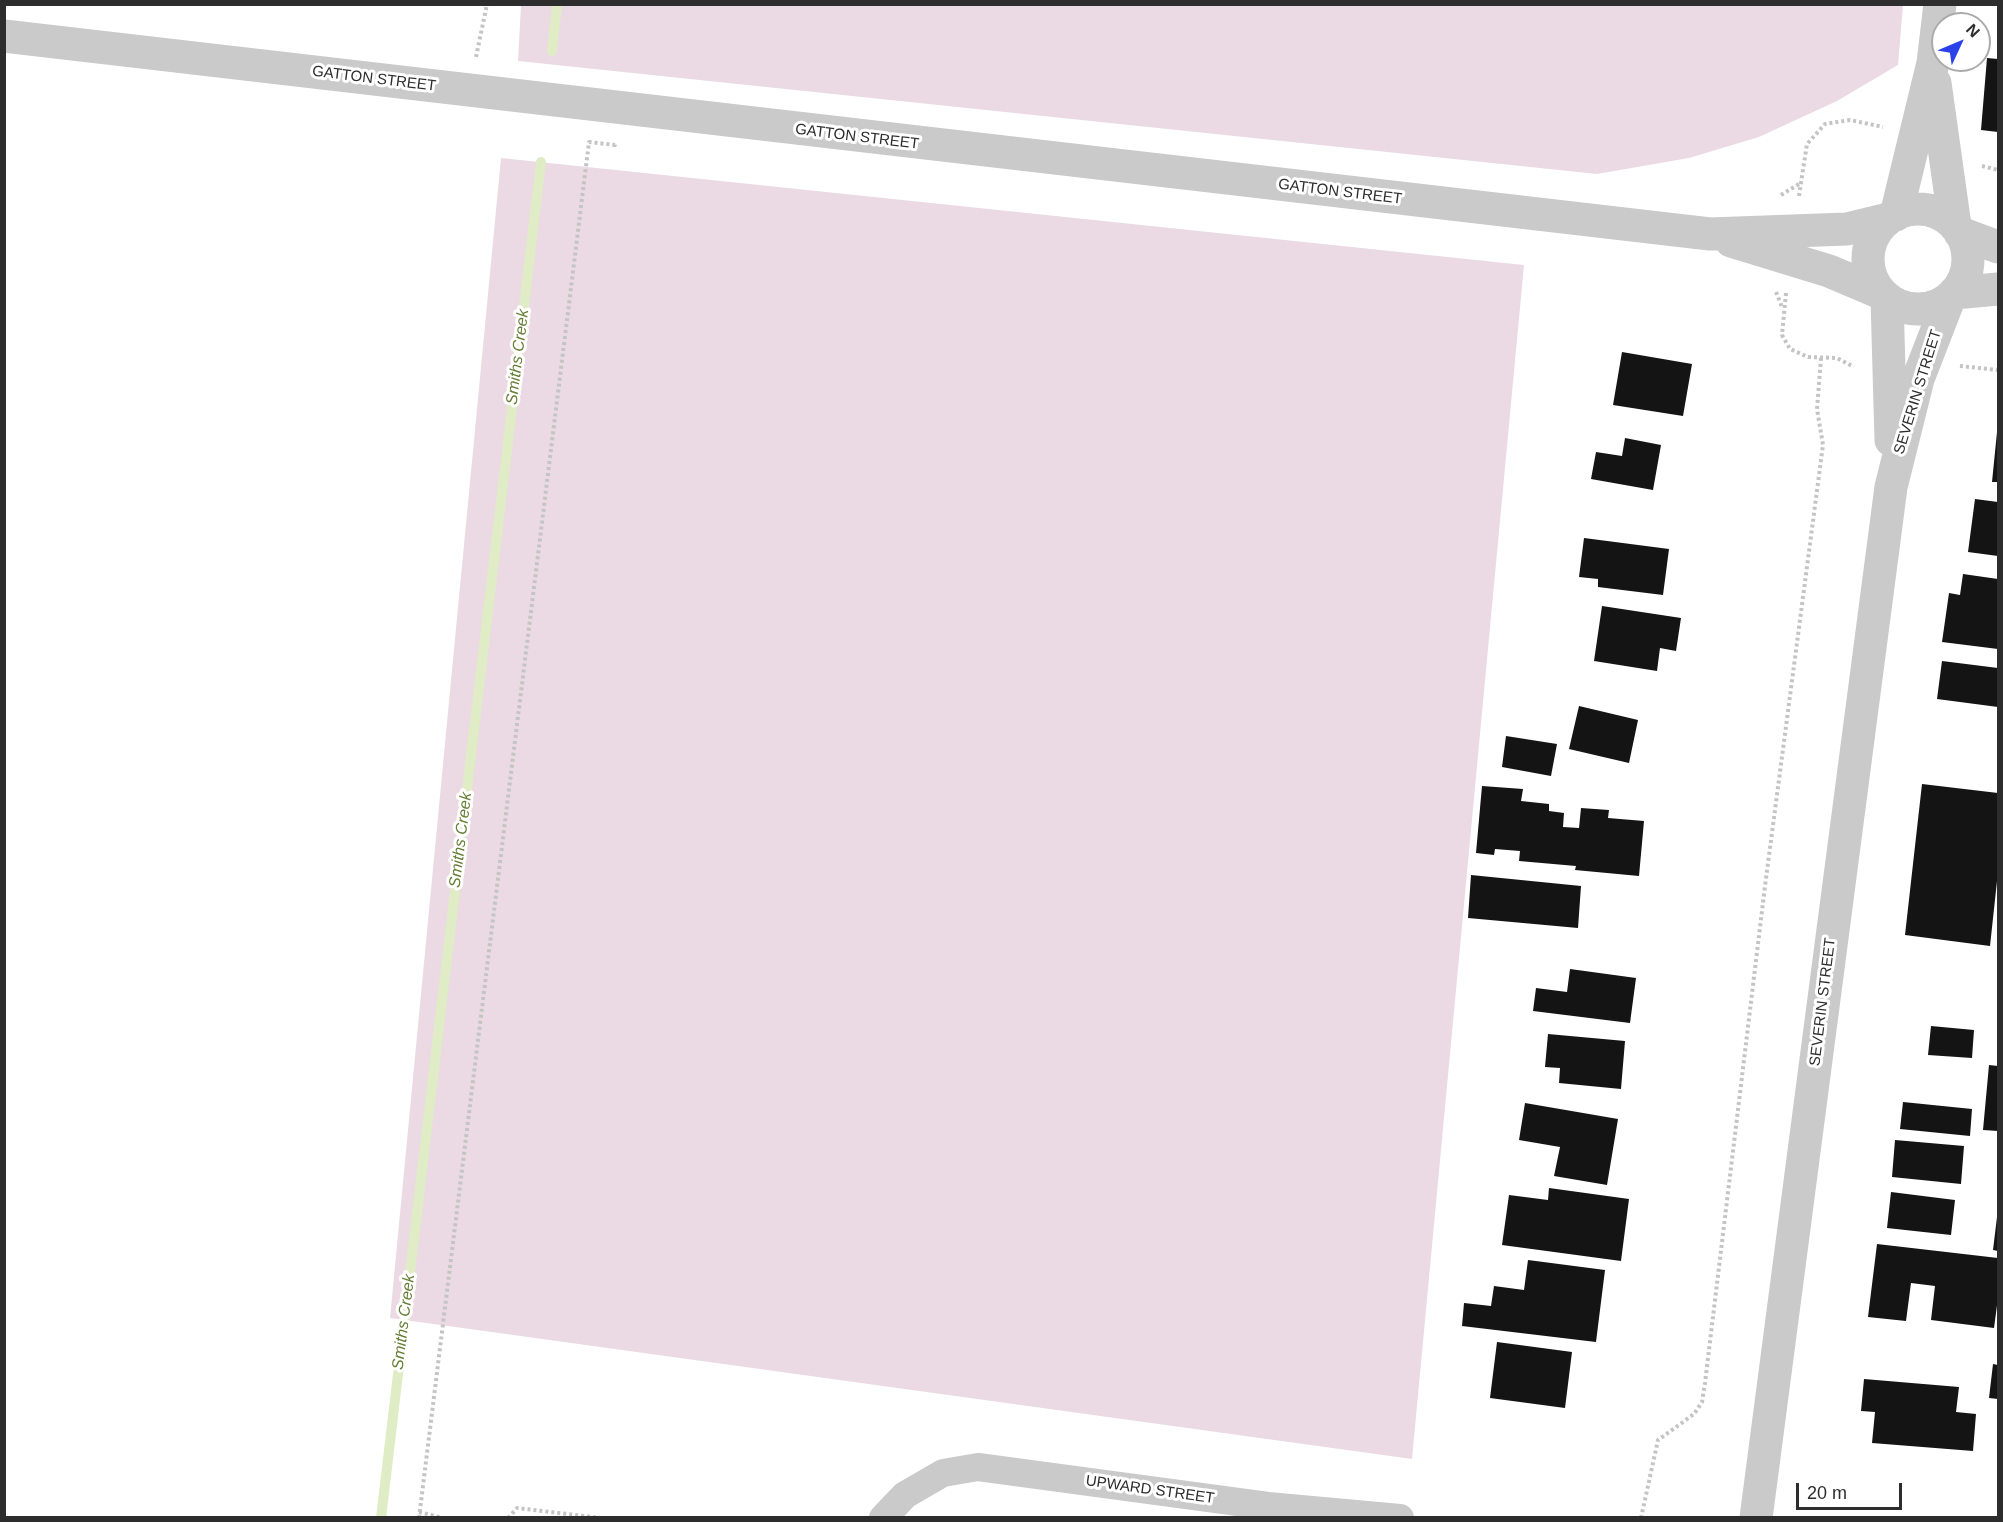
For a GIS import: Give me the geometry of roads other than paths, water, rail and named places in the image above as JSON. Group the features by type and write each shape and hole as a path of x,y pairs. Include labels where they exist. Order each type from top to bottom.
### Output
{"street":[{"name":"GATTON STREET","path":"4,36 1710,234 1847,230 1892,217"},
{"path":"1892,217 1931,71"},
{"path":"1934,72 1958,230 1966,248 1967,264 1963,280 1951,296"},
{"path":"1998,247 1958,230 1943,216 1928,210 1911,210 1892,217 1876,231 1868,254 1872,279 1884,296 1902,306 1918,309 1934,306 1951,296 1998,289"},
{"name":"GATTON STREET","path":"1710,234 1829,270 1884,296"},
{"name":"SEVERIN STREET","path":"1884,296 1890,354 1891,487"},
{"name":"SEVERIN STREET","path":"1756,1518 1891,487 1918,379 1951,296"},
{"name":"UPWARD STREET","path":"883,1518 905,1495 943,1473 978,1467 1267,1512 1400,1518"}],"waterway":[{"name":"Smiths Creek","path":"552,51 557,4"},
{"name":"Smiths Creek","path":"381,1518 541,162"}]}
